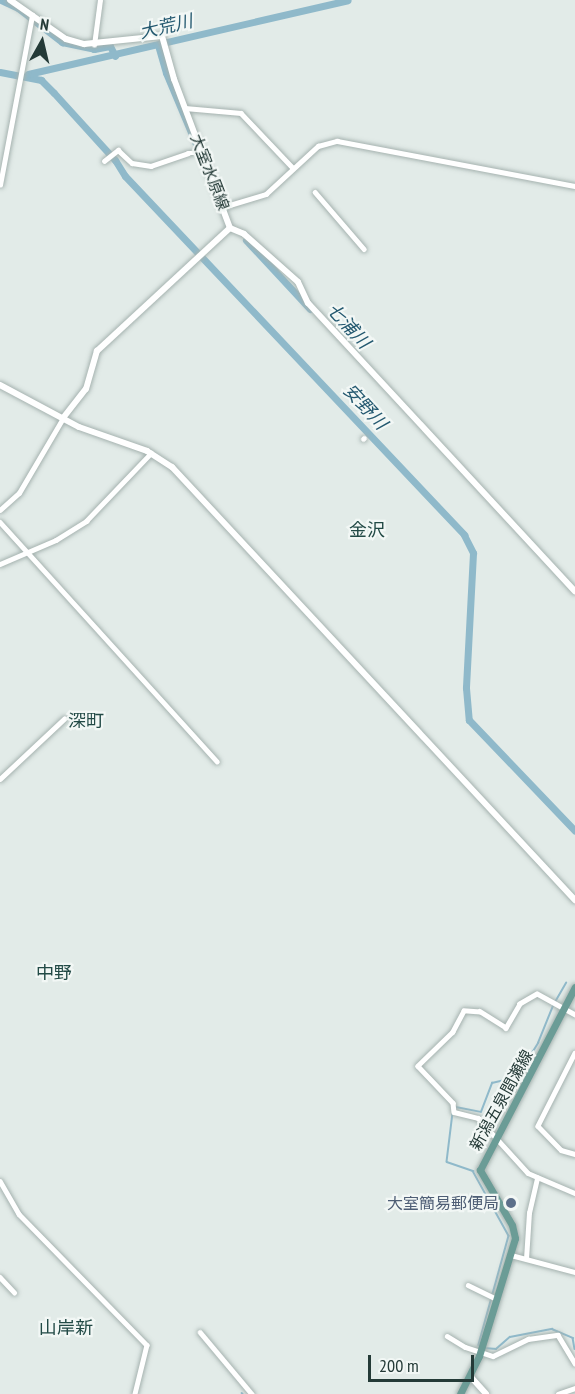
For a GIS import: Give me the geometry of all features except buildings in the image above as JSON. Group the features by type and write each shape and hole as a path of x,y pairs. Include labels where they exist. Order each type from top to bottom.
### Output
{"main road":[{"name":"新潟五泉間瀬線","path":"460,1394 480,1353 511,1255 515,1234 480,1170 575,987"}],"street":[{"name":"大室水原線","path":"9,0 66,39 94,45 163,38 185,108 230,228 244,234 298,282 308,303 575,591"},
{"path":"94,45 100,0"},
{"path":"0,185 31,17"},
{"path":"185,108 239,112 292,167"},
{"path":"223,207 266,194 292,167 318,146 337,141 575,186"},
{"path":"105,160 116,152 132,163 151,166 188,153 203,153"},
{"path":"315,192 364,249"},
{"path":"0,510 19,493 63,418 86,389 97,351 230,228"},
{"path":"0,384 63,418 152,453 172,467 575,900"},
{"path":"0,564 86,521 152,453"},
{"path":"0,522 217,761"},
{"path":"0,779 64,719"},
{"path":"575,1015 534,994 520,1004 506,1028 480,1012 464,1011 453,1032 418,1066 453,1103 454,1112 473,1115 537,1178 575,1193"},
{"path":"575,1053 564,1081 538,1126 555,1140 561,1150 575,1154"},
{"path":"526,1259 529,1213 537,1178"},
{"path":"0,1181 13,1207 147,1345 135,1394"},
{"path":"511,1255 575,1272"},
{"path":"0,1277 14,1292"},
{"path":"468,1285 497,1299"},
{"path":"200,1332 252,1394"},
{"path":"447,1336 480,1353 496,1356 520,1342 548,1334 561,1338 575,1363"},
{"path":"470,1376 486,1394"},
{"path":"558,1394 575,1388"}],"waterway":[{"path":"1,0 18,8 62,42 94,49 110,46 115,56"},
{"name":"大荒川","path":"28,74 348,0"},
{"name":"七浦川","path":"158,45 166,73 199,151"},
{"name":"安野川","path":"0,72 41,80 115,160 125,176 464,535 473,553 466,688 469,720 575,831"},
{"name":"七浦川","path":"246,240 310,309"},
{"path":"555,1002 566,983"},
{"path":"456,1107 481,1112 492,1083 517,1077 538,1043 553,1006"},
{"path":"453,1113 447,1162 473,1171 509,1236 479,1345"},
{"path":"485,1348 496,1349 510,1337 552,1329 573,1338 575,1349"}],"place":[{"name":"大室簡易郵便局","path":"511,1203"}],"district":[{"name":"金沢","path":"367,530"},
{"name":"深町","path":"86,721"},
{"name":"中野","path":"54,973"},
{"name":"山岸新","path":"66,1328"}]}
